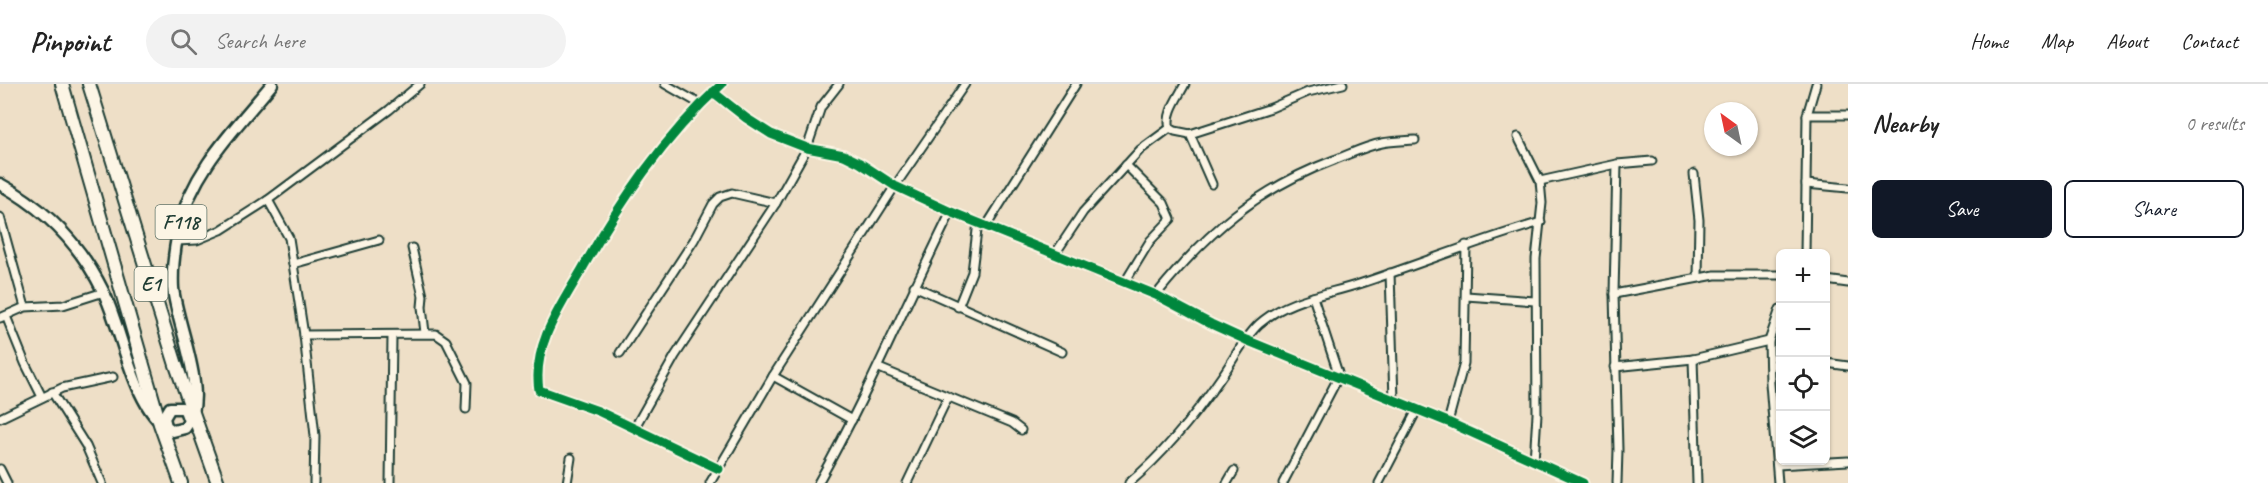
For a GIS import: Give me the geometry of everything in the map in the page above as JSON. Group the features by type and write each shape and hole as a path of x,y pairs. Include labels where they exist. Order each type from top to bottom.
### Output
{"highway":[{"name":"E1","path":"62,84 177,412 218,483"},
{"name":"E1","path":"89,84 177,412 181,483"}],"main road":[{"name":"F118","path":"177,412 190,358 173,287 177,240 186,206 201,174 214,154 273,84"},
{"path":"0,184 39,208 69,237 104,292 143,398 177,412"}],"street":[{"path":"177,240 197,240 221,230 268,200 389,110 420,84"},
{"path":"665,84 700,104"},
{"path":"719,469 598,411 539,390 537,379 542,348 550,324 609,223 648,164 700,104 722,84"},
{"path":"634,427 675,356 776,203 807,148 821,107 839,84"},
{"path":"710,483 773,376 895,186 965,84"},
{"path":"987,225 1076,84"},
{"path":"1185,84 1168,122 1170,128 1175,131 1190,134 1271,108 1307,88 1343,84"},
{"path":"1806,249 1807,115 1816,84"},
{"path":"713,92 771,134 807,148 844,156 860,163 895,186 951,212 1156,295 1246,340 1448,422 1583,483"},
{"path":"1807,115 1848,115"},
{"path":"1055,254 1076,219 1140,150 1170,128"},
{"path":"1190,134 1212,184"},
{"path":"1518,137 1540,181 1542,203 1536,259 1537,414 1534,461"},
{"path":"1156,295 1199,244 1259,196 1313,168 1370,147 1383,143 1415,140"},
{"path":"1540,181 1617,164 1652,161"},
{"path":"1617,164 1614,294 1617,483"},
{"path":"1125,282 1150,241 1172,219 1164,203 1126,165"},
{"path":"1694,174 1699,219 1698,277"},
{"path":"1806,184 1848,188"},
{"path":"620,353 694,240 713,204 720,197 732,192 776,203"},
{"path":"268,200 289,238 304,335 315,436 314,483"},
{"path":"818,483 879,368 914,286 951,212"},
{"path":"0,217 25,307"},
{"path":"958,307 972,272 978,222"},
{"path":"1129,483 1139,480 1193,415 1257,325 1280,309 1466,245 1541,222"},
{"path":"293,264 379,240"},
{"path":"1448,422 1464,363 1466,245"},
{"path":"412,248 423,296 422,307 426,333"},
{"path":"1390,273 1394,400"},
{"path":"1614,294 1715,274 1776,275"},
{"path":"1830,281 1848,283"},
{"path":"914,286 1062,352"},
{"path":"42,397 3,317 25,307 63,305 104,292"},
{"path":"1466,296 1535,301"},
{"path":"1283,483 1339,376 1313,297"},
{"path":"1776,321 1769,341 1776,451"},
{"path":"304,335 436,334 447,341 467,382 466,409"},
{"path":"390,483 392,336"},
{"path":"1615,367 1693,358 1769,341"},
{"path":"1693,358 1697,483"},
{"path":"1770,364 1776,364"},
{"path":"1830,364 1848,366"},
{"path":"879,368 1012,423 1021,430"},
{"path":"773,376 852,420"},
{"path":"0,418 62,388 113,377"},
{"path":"52,392 86,446 102,483"},
{"path":"906,483 948,396"},
{"path":"1379,483 1417,410"},
{"path":"567,483 571,458"},
{"path":"1830,462 1848,461"},
{"path":"1777,465 1778,483"},
{"path":"0,470 7,483"},
{"path":"1227,483 1234,471"}],"cycle path":[{"path":"719,469 598,411 539,390 538,374 540,358 550,328 611,220 662,149 722,84"},
{"path":"713,92 771,134 807,148 844,155 895,186 951,212 1156,295 1246,340 1448,422 1583,483"}]}
